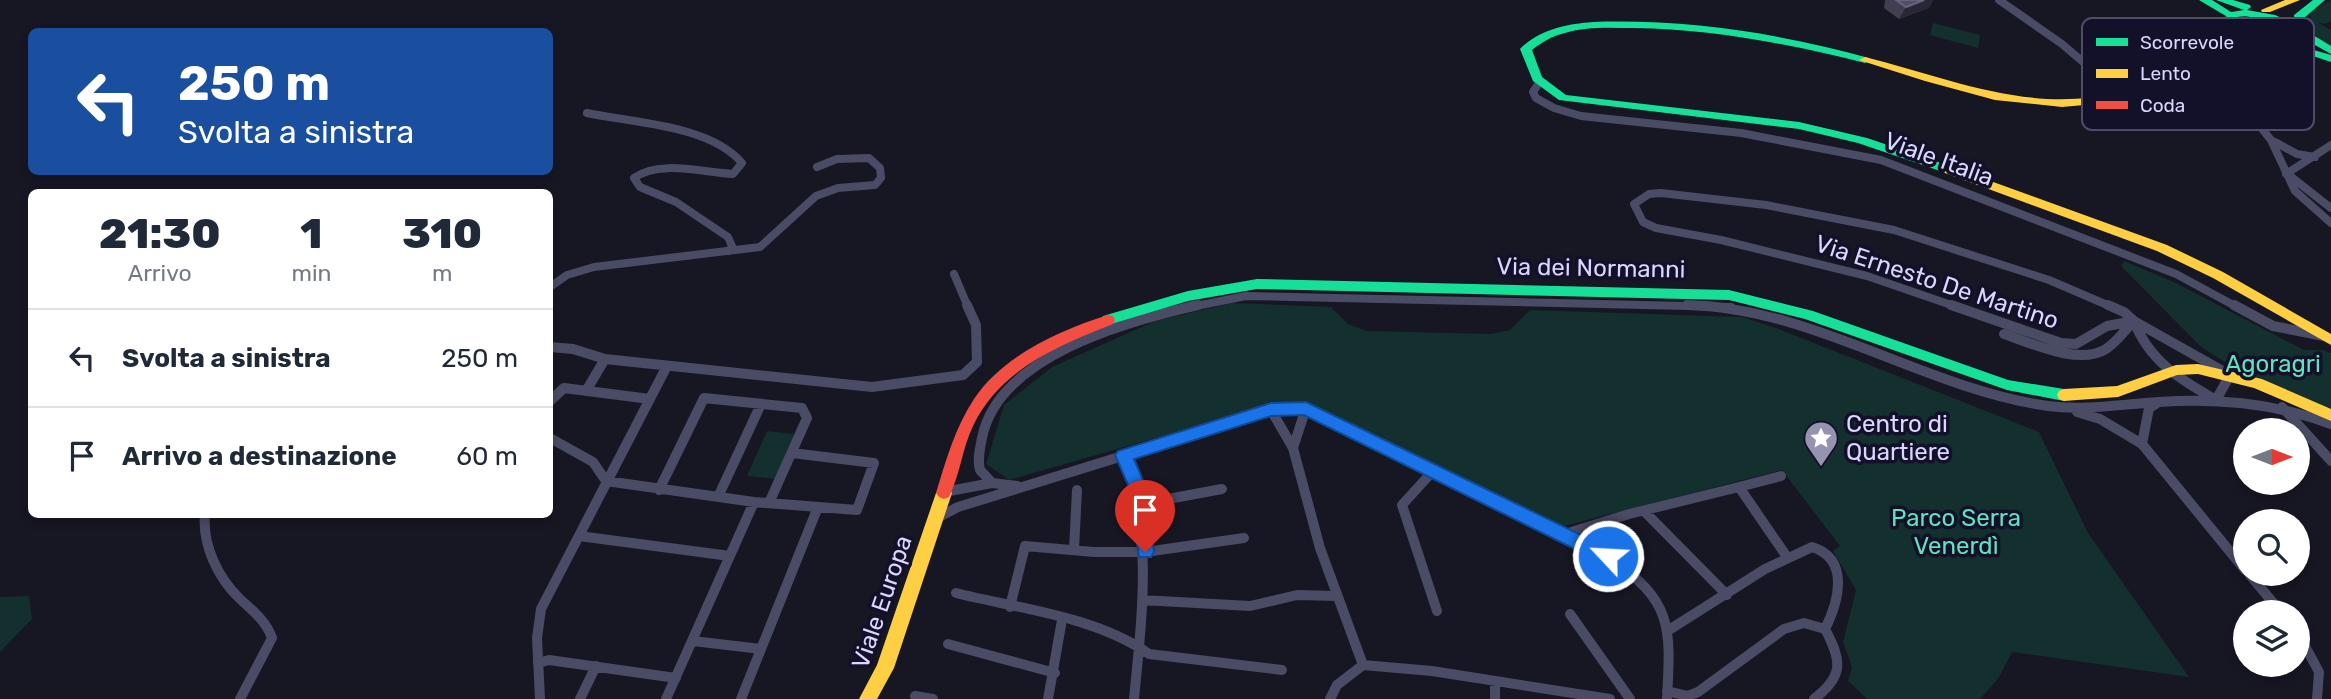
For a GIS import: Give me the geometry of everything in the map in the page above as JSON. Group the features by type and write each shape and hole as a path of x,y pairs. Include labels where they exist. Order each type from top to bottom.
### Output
{"street":[{"path":"1999,0 2082,61"},
{"path":"2204,0 2231,15 2238,10 2260,9 2295,0"},
{"path":"2221,0 2285,18"},
{"path":"2298,18 2307,7 2320,0"},
{"name":"Viale Italia","path":"2082,104 2037,102 1798,42 1709,27 1578,25 1547,32 1525,49 1531,73 1546,90 1563,97 1733,114 1822,128 1868,141 2162,248 2218,275 2328,338"},
{"path":"2314,40 2331,51"},
{"name":"Viale Italia","path":"2314,53 2331,58"},
{"path":"587,113 697,134 738,156 742,163 733,174 654,171 639,173 634,178 640,187 676,202 728,237 732,246 729,251"},
{"path":"2262,130 2271,140 2295,191 2331,223"},
{"path":"2271,140 2297,154 2315,157"},
{"path":"2286,174 2331,145"},
{"path":"553,285 567,275 594,267 760,247 790,215 824,191 870,186 881,178 880,168 869,158 837,159 817,167"},
{"path":"2286,174 2331,208"},
{"name":"Via Ernesto De Martino","path":"1661,193 1835,216 1894,230 2049,280 2124,312 2134,321 2107,326 2076,344 2062,343 1867,276 1721,240 1656,228 1643,222 1637,215 1634,204 1649,194 1661,193"},
{"path":"553,347 573,349 605,359 860,387 963,374 976,362 976,325 954,274"},
{"name":"Via dei Normanni","path":"935,519 950,465 970,414 982,395 1004,375 1044,349 1115,317 1183,296 1257,284 1728,295 1773,303 1988,379 2033,391 2065,396 2093,395 2136,386 2179,369 2202,368 2231,375 2331,415"},
{"name":"Via dei Normanni","path":"992,483 981,476 976,466 984,428 993,406 1011,385 1075,346 1141,320 1172,310 1246,296 1727,306 1767,313 1989,392 2063,408 2216,400 2282,407 2331,424"},
{"path":"2004,334 2075,354 2089,354 2105,351 2134,321"},
{"path":"2134,321 2231,375 2216,400 2169,373 2156,361 2134,321"},
{"path":"586,391 605,359"},
{"path":"540,699 539,615 667,366"},
{"path":"553,398 564,388 650,399"},
{"path":"659,490 704,398 802,408 807,418 769,503"},
{"path":"2141,444 2148,408 2160,402"},
{"path":"718,497 761,404"},
{"path":"2282,407 2331,461"},
{"path":"1293,448 1306,408"},
{"path":"935,519 958,507 1271,410 1306,408 1628,570 1654,600 1669,630 1667,695 1688,696 1698,692 1784,629 1804,624 1825,629 1835,646 1840,667 1835,679 1814,699"},
{"path":"2063,408 2100,419 2141,444 2233,555"},
{"path":"1271,410 1293,448 1336,596 1363,665"},
{"path":"553,440 593,462 606,481 754,502 857,510 874,464 792,453"},
{"path":"1124,455 1141,505 1145,552 1134,699"},
{"path":"1433,471 1402,505 1437,611"},
{"path":"1562,535 1781,476"},
{"path":"944,492 992,483 1021,487"},
{"path":"1739,487 1785,554"},
{"path":"1141,505 1222,489"},
{"path":"1074,550 1077,490"},
{"path":"666,699 754,502"},
{"path":"741,699 818,507"},
{"path":"1644,511 1727,595"},
{"path":"205,518 208,539 217,567 230,590 267,624 272,638 240,699"},
{"name":"Viale Europa","path":"868,699 886,668 935,519"},
{"path":"579,536 730,556"},
{"path":"1010,607 1025,546 1145,552 1244,538"},
{"path":"1669,630 1727,595 1785,554 1810,546 1820,550 1835,569 1840,586 1837,604 1825,629"},
{"path":"2259,586 2271,600"},
{"path":"956,593 1139,643 1149,654 1282,670"},
{"path":"1142,600 1250,606 1297,595 1336,596"},
{"path":"1570,614 1630,699"},
{"path":"1048,699 1055,673 1062,620"},
{"path":"693,640 761,649"},
{"path":"948,644 1055,673"},
{"path":"2310,655 2319,672 2317,699"},
{"path":"538,663 549,660 676,678"},
{"path":"1330,699 1337,685 1363,665 1495,681 1610,699"},
{"path":"580,699 596,666"},
{"path":"1495,681 1495,699"},
{"path":"915,696 933,699"}],"green space":[{"path":"2331,0 2331,21 2325,24 2317,22 2331,30 2331,47 2314,33 2314,18 2310,18 2311,12"},
{"path":"2251,12 2266,18 2236,18"},
{"path":"1933,23 1980,35 1978,48 1930,35"},
{"name":"Agoragri","path":"2124,261 2176,283 2304,350 2331,353 2331,415 2261,386 2200,346 2121,266"},
{"name":"Parco Serra Venerdì","path":"1232,303 1331,307 1348,324 1367,331 1491,334 1510,330 1530,310 1742,317 1776,328 2039,432 2088,533 2189,677 2012,652 1998,679 1980,699 1867,699 1848,681 1852,667 1843,642 1856,590 1833,551 1840,546 1782,470 1564,526 1307,403 1267,406 1009,480 986,464 1004,405 1052,367 1155,321"},
{"path":"767,431 794,434 775,479 747,476"},
{"path":"29,596 32,619 0,652 0,597"}],"building":[{"path":"1896,0 1924,0 1906,7"}],"traffic: fast":[{"path":"2204,0 2227,13"},
{"path":"2221,0 2246,7"},
{"path":"2298,18 2320,0"},
{"path":"2231,15 2245,13 2273,18"},
{"path":"1865,60 1752,35 1638,25 1579,26 1551,33 1526,49 1537,79 1563,98 1799,125 1863,140 1949,170"},
{"path":"2314,41 2331,51"},
{"path":"2314,54 2331,59"},
{"path":"1108,320 1188,296 1257,284 1729,295 1808,315 2007,385 2064,395"}],"traffic: slow":[{"path":"2266,10 2295,0"},
{"path":"1865,60 1995,96 2028,101 2082,102"},
{"path":"1949,170 2162,248 2218,275 2331,340"},
{"path":"2064,395 2118,391 2176,370 2198,369 2257,383 2331,415"},
{"path":"868,699 885,668 944,493"}],"traffic: jam":[{"path":"944,493 966,425 980,400 998,380 1018,363 1043,348 1108,320"}],"place":[{"name":"Centro di Quartiere","path":"1821,468"}],"route":[{"path":"1145,552 1141,505 1124,455 1271,410 1306,408 1608,556"}]}
